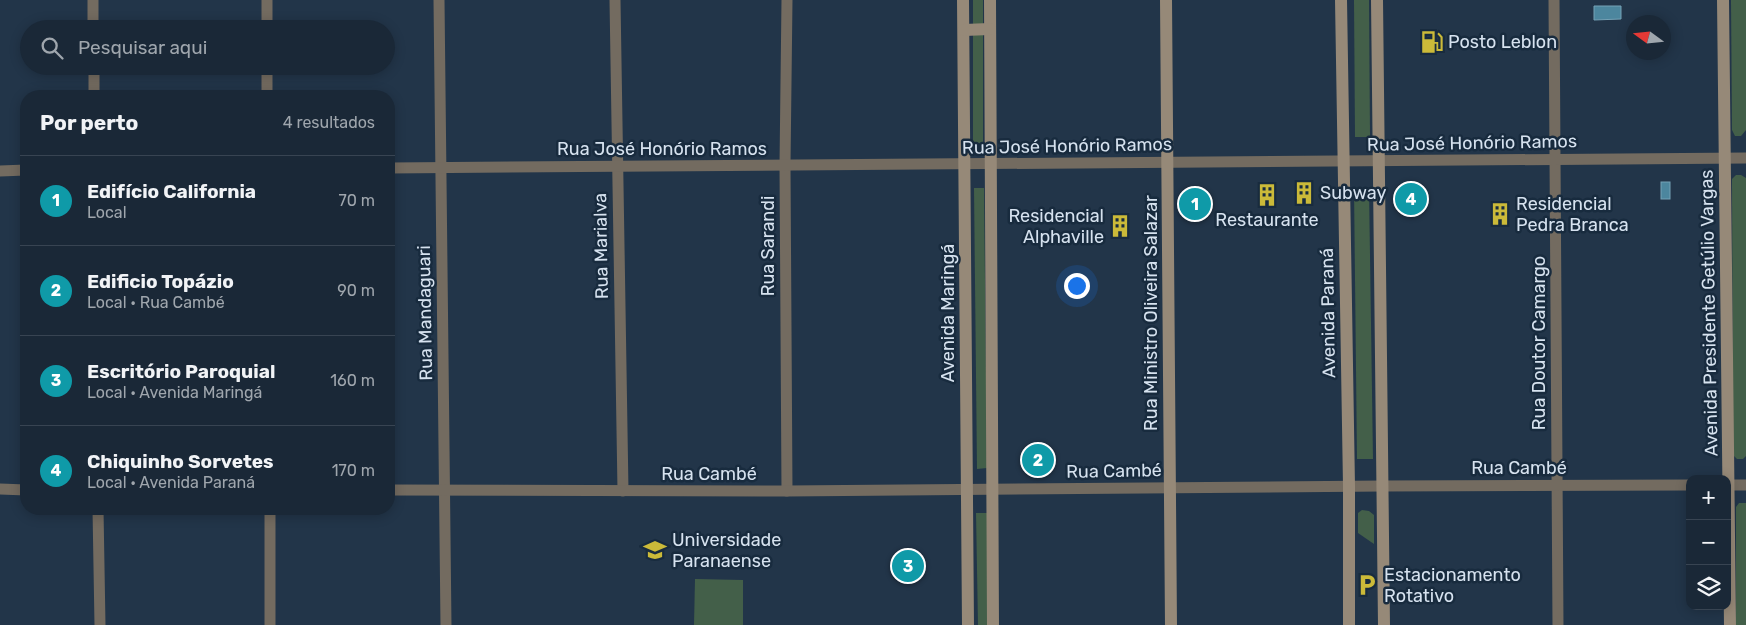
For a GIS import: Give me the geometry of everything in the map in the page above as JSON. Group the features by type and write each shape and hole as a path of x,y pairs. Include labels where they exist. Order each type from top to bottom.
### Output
{"street":[{"path":"93,0 93,20"},
{"path":"267,0 267,20"},
{"name":"Rua Mandaguari","path":"439,0 446,625"},
{"name":"Rua Marialva","path":"615,0 624,491"},
{"name":"Rua Sarandi","path":"787,0 785,165 787,492"},
{"name":"Avenida Maringá","path":"963,0 968,625"},
{"path":"990,0 993,625"},
{"name":"Rua Ministro Oliveira Salazar","path":"1166,0 1171,625"},
{"name":"Avenida Paraná","path":"1341,0 1349,486 1349,625"},
{"path":"1377,0 1384,625"},
{"name":"Rua Doutor Camargo","path":"1554,0 1558,625"},
{"name":"Avenida Presidente Getúlio Vargas","path":"1723,0 1728,475"},
{"path":"964,30 990,29"},
{"path":"94,75 94,90"},
{"path":"267,75 268,90"},
{"name":"Rua José Honório Ramos","path":"395,168 1746,158"},
{"path":"0,171 20,170"},
{"name":"Rua Cambé","path":"395,490 787,492 1349,486 1686,485"},
{"path":"1731,485 1746,485"},
{"path":"0,490 20,490"},
{"path":"98,515 100,625"},
{"path":"270,515 270,625"},
{"name":"Avenida Presidente Getúlio Vargas","path":"1728,520 1730,625"}],"green space":[{"path":"973,0 983,0 983,143 973,143"},
{"path":"1354,0 1369,0 1370,137 1355,137"},
{"path":"1731,0 1746,0 1746,130 1741,136 1735,136 1732,130"},
{"path":"1736,175 1746,178 1746,456 1743,459 1737,459 1733,455 1732,179"},
{"path":"974,188 984,188 987,468 977,469"},
{"path":"1354,188 1369,188 1373,459 1357,459"},
{"path":"1739,503 1746,503 1746,625 1736,625 1736,507"},
{"path":"1362,510 1369,511 1374,515 1374,544 1358,533 1358,513"},
{"path":"976,513 988,513 989,625 978,625"},
{"path":"695,579 743,580 743,625 694,625"}],"water":[{"path":"1594,6 1621,6 1621,19 1594,20"},
{"path":"1661,182 1670,182 1670,199 1661,199"}],"place":[{"name":"Posto Leblon","path":"1432,42"},
{"name":"Subway","path":"1304,193"},
{"name":"Restaurante","path":"1267,195"},
{"name":"Chiquinho Sorvetes","path":"1411,199"},
{"name":"Edifício California","path":"1195,204"},
{"name":"Residencial Pedra Branca","path":"1500,214"},
{"name":"Residencial Alphaville","path":"1120,226"},
{"name":"Edificio Topázio","path":"1038,460"},
{"name":"Universidade Paranaense","path":"655,550"},
{"name":"Escritório Paroquial","path":"908,566"},
{"name":"Estacionamento Rotativo","path":"1367,585"}]}
